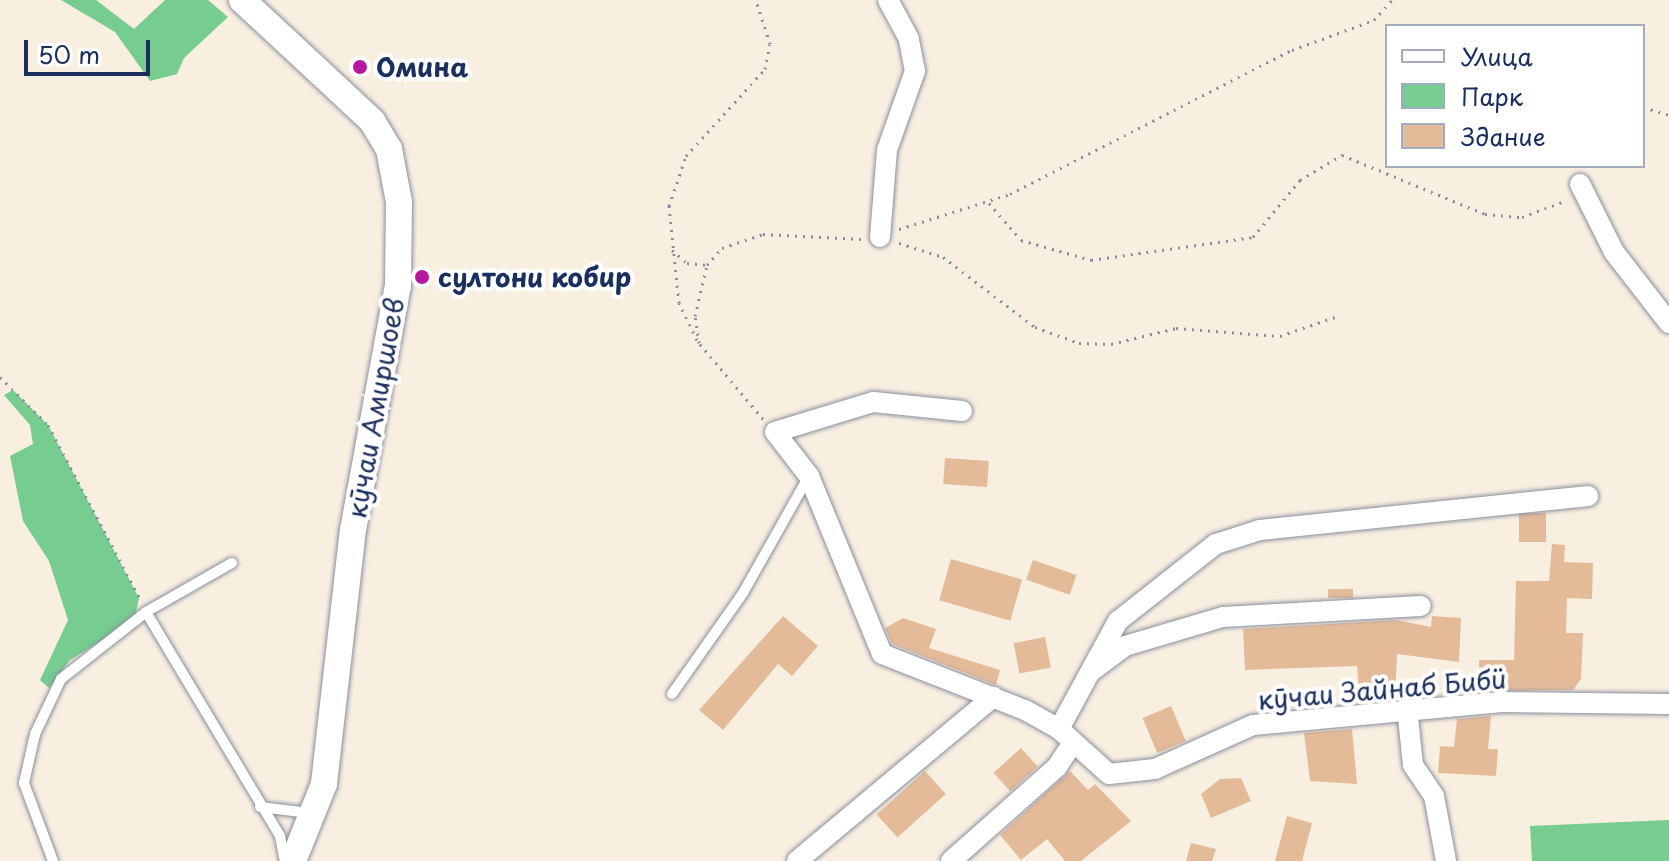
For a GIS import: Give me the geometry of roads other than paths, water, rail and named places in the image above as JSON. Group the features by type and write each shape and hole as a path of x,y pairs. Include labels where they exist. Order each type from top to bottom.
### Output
{"street":[{"path":"880,237 887,150 915,71 909,39 888,0"},
{"name":"кӯчаи Амиршоев","path":"247,3 372,121 389,149 399,202 398,285 353,529 317,812 293,861"},
{"path":"1580,184 1614,252 1669,323"},
{"name":"кӯчаи Зайнаб Бибӣ","path":"962,411 873,402 775,432 809,476 882,654 993,697 1066,736 1109,774 1145,771 1253,725 1407,708 1669,704"},
{"path":"951,861 1057,767 1084,678 1118,621 1198,556 1235,536 1588,496"},
{"path":"1084,678 1125,646 1223,617 1421,606"},
{"path":"797,861 993,697"},
{"path":"1407,708 1413,765 1434,796 1446,861"}],"lane":[{"path":"672,694 743,593 809,476"},
{"path":"53,861 26,799 35,734 80,658 146,612 232,563"},
{"path":"146,612 280,836 285,861"},
{"path":"260,807 317,812"}],"place":[{"name":"Омина","path":"360,67"},
{"name":"султони кобир","path":"422,277"}]}
